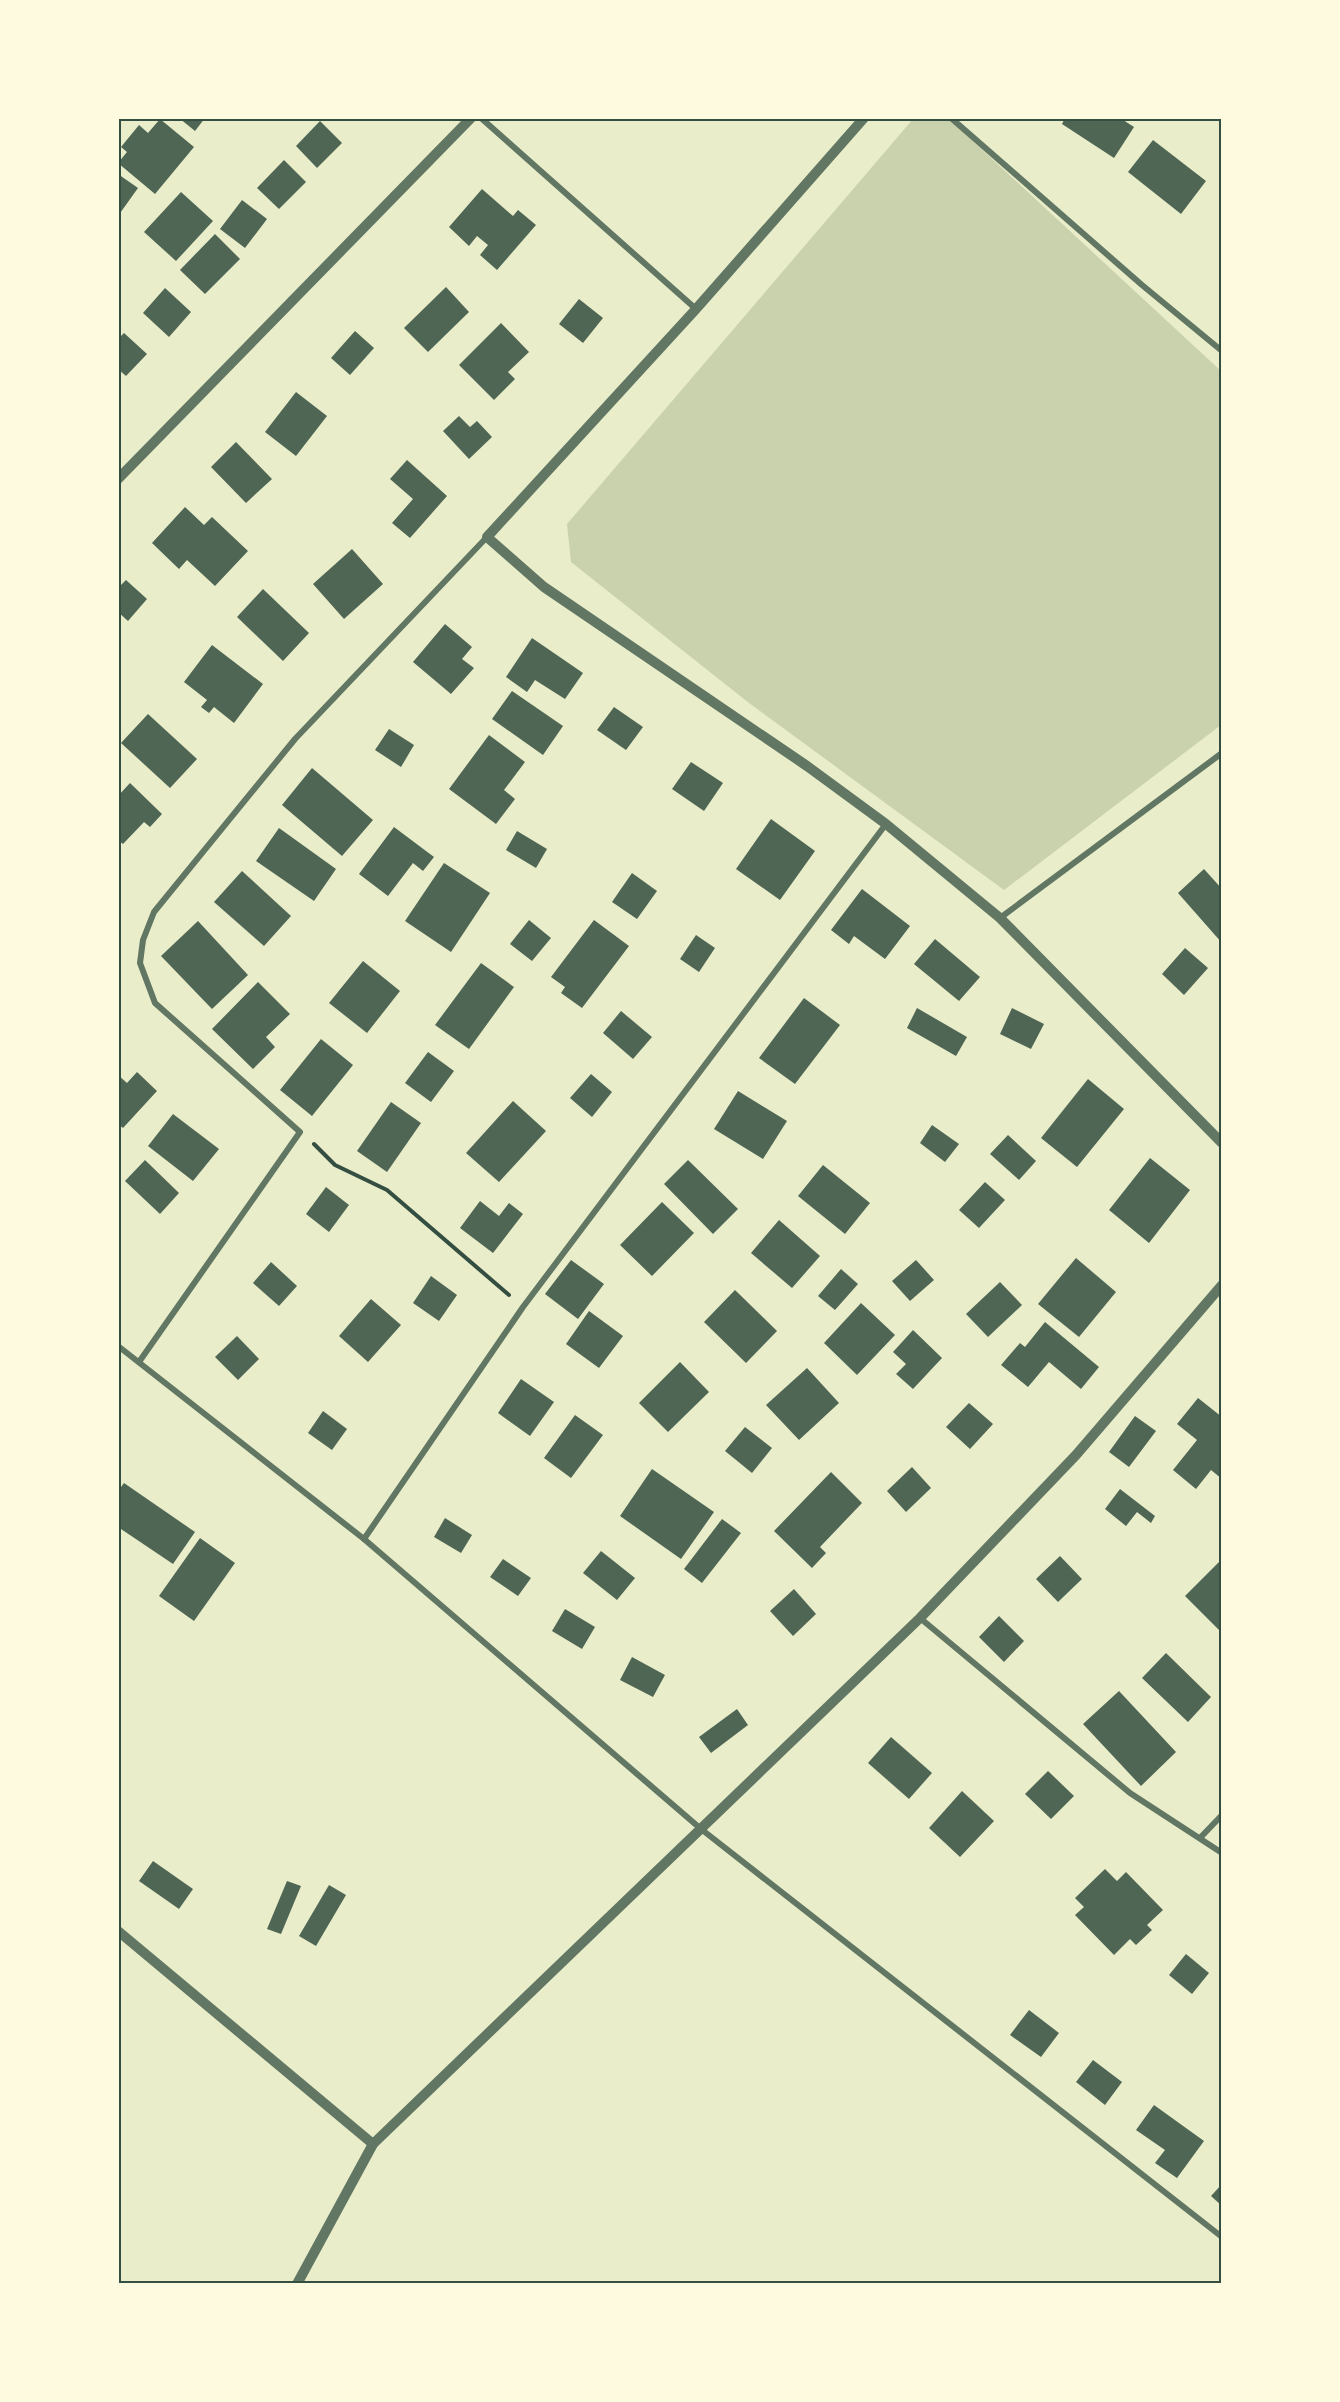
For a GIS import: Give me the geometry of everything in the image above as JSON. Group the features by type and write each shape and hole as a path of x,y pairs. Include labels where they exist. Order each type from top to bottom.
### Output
{"street":[{"path":"118,479 471,118"},
{"path":"481,118 696,309"},
{"path":"139,1362 300,1132 155,1003 140,963 143,940 154,912 295,738 487,537 696,309 864,118"},
{"path":"951,118 1221,351"},
{"path":"487,537 544,587 807,766 886,824 1000,918 1221,1143"},
{"path":"1000,918 1221,753"},
{"path":"364,1539 523,1307 886,824"},
{"path":"297,2283 373,2144 920,1618 1076,1455 1221,1285"},
{"path":"118,1346 364,1539 701,1829 1221,2236"},
{"path":"920,1618 1130,1793 1221,1853"},
{"path":"1200,1838 1221,1815"},
{"path":"118,1932 373,2144"}],"path":[{"path":"300,1132 335,1165 387,1190 523,1307"}],"green space":[{"path":"913,119 949,119 1221,371 1221,725 1004,890 749,703 571,562 567,524"}],"building":[{"path":"179,118 205,118 195,131"},
{"path":"1065,118 1120,118 1134,127 1114,158 1062,124"},
{"path":"160,119 194,147 155,194 118,163 127,152 121,147 139,125 148,133"},
{"path":"320,121 342,143 317,168 296,146"},
{"path":"1153,140 1206,181 1181,214 1128,172"},
{"path":"284,160 306,182 279,209 257,188"},
{"path":"118,174 138,188 118,216"},
{"path":"482,189 513,216 518,210 536,225 497,270 480,255 488,245 477,236 469,246 449,227"},
{"path":"181,192 213,221 176,261 144,232"},
{"path":"242,200 267,219 245,248 220,229"},
{"path":"215,234 240,259 205,294 180,270"},
{"path":"446,287 469,312 428,352 404,328"},
{"path":"165,288 191,312 169,337 143,313"},
{"path":"579,299 603,318 583,343 559,324"},
{"path":"501,323 529,352 508,372 515,379 494,400 459,365"},
{"path":"355,331 374,348 350,375 331,358"},
{"path":"124,333 147,354 126,376 118,369 118,339"},
{"path":"296,392 327,416 296,456 265,432"},
{"path":"459,416 470,427 477,421 492,437 469,459 443,431"},
{"path":"236,442 272,479 246,503 211,467"},
{"path":"407,460 447,496 410,538 392,523 413,499 390,479"},
{"path":"185,507 204,525 212,517 248,551 215,586 187,560 179,569 152,543"},
{"path":"352,549 383,584 344,619 313,584"},
{"path":"126,580 147,599 128,621 118,612 118,588"},
{"path":"263,589 309,633 283,661 237,617"},
{"path":"445,624 472,647 462,659 474,668 451,694 413,662"},
{"path":"532,638 583,673 565,699 535,680 527,692 506,677"},
{"path":"212,645 263,684 234,723 214,707 209,713 201,707 207,700 184,682"},
{"path":"512,691 563,726 543,755 492,719"},
{"path":"614,707 643,727 626,750 597,730"},
{"path":"148,714 197,759 170,788 121,743"},
{"path":"389,729 414,745 401,767 375,750"},
{"path":"489,735 525,762 504,790 515,799 496,824 449,789"},
{"path":"691,762 723,783 704,811 672,789"},
{"path":"312,768 373,820 342,856 282,805"},
{"path":"130,783 162,814 150,827 144,822 123,844 118,840 118,796"},
{"path":"771,819 815,851 780,900 736,869"},
{"path":"394,827 434,857 423,871 413,863 388,896 359,874"},
{"path":"279,828 336,869 314,901 256,861"},
{"path":"517,831 547,849 536,868 506,850"},
{"path":"444,863 490,893 451,952 405,921"},
{"path":"1204,869 1222,889 1222,943 1178,893"},
{"path":"242,871 291,916 264,946 214,902"},
{"path":"632,873 657,891 637,919 612,902"},
{"path":"862,889 910,926 885,959 854,936 849,944 831,930"},
{"path":"529,920 551,938 532,961 510,944"},
{"path":"594,920 629,946 582,1008 561,993 565,987 551,977"},
{"path":"198,921 248,975 212,1009 161,956"},
{"path":"696,935 715,948 699,972 680,959"},
{"path":"935,939 980,977 959,1001 914,964"},
{"path":"1185,948 1208,968 1184,995 1162,974"},
{"path":"363,961 400,991 367,1033 329,1003"},
{"path":"481,963 514,987 469,1049 435,1025"},
{"path":"258,982 290,1014 266,1037 275,1047 253,1069 212,1029"},
{"path":"804,998 840,1025 795,1084 759,1058"},
{"path":"917,1008 967,1037 956,1056 907,1028"},
{"path":"1012,1008 1044,1024 1031,1049 1000,1034"},
{"path":"621,1011 652,1037 633,1059 603,1033"},
{"path":"321,1039 353,1065 312,1116 280,1090"},
{"path":"428,1052 454,1071 431,1102 405,1083"},
{"path":"137,1072 157,1091 123,1128 118,1124 118,1075 127,1083"},
{"path":"591,1074 612,1092 592,1117 570,1098"},
{"path":"1088,1079 1124,1109 1077,1167 1041,1138"},
{"path":"738,1091 787,1121 763,1159 714,1129"},
{"path":"513,1101 546,1131 499,1182 466,1153"},
{"path":"391,1102 421,1123 387,1172 357,1151"},
{"path":"173,1114 219,1149 193,1181 148,1146"},
{"path":"932,1125 959,1144 945,1162 920,1143"},
{"path":"1008,1135 1036,1161 1019,1180 990,1154"},
{"path":"1150,1158 1190,1190 1149,1243 1109,1210"},
{"path":"145,1160 179,1193 160,1214 125,1181"},
{"path":"688,1160 738,1209 713,1234 664,1184"},
{"path":"823,1165 870,1203 845,1234 798,1196"},
{"path":"985,1182 1005,1200 979,1228 959,1210"},
{"path":"326,1187 349,1205 329,1232 306,1214"},
{"path":"480,1201 499,1216 509,1203 523,1214 493,1253 460,1228"},
{"path":"662,1202 694,1233 652,1276 620,1245"},
{"path":"779,1220 820,1256 792,1288 751,1253"},
{"path":"1076,1258 1116,1292 1079,1337 1038,1304"},
{"path":"571,1260 604,1284 578,1319 545,1294"},
{"path":"916,1260 934,1280 910,1301 892,1281"},
{"path":"271,1262 297,1286 279,1306 253,1283"},
{"path":"841,1269 858,1284 835,1310 818,1296"},
{"path":"431,1276 457,1295 439,1321 413,1303"},
{"path":"1000,1282 1022,1305 988,1337 966,1314"},
{"path":"735,1290 777,1331 746,1363 704,1322"},
{"path":"371,1299 401,1325 368,1362 339,1336"},
{"path":"861,1303 895,1335 857,1375 824,1343"},
{"path":"589,1311 623,1336 599,1368 566,1344"},
{"path":"1045,1322 1099,1367 1081,1389 1049,1362 1028,1387 1001,1365 1020,1343 1025,1347"},
{"path":"913,1330 942,1358 913,1389 896,1374 906,1364 893,1352"},
{"path":"237,1336 259,1359 238,1380 215,1357"},
{"path":"680,1362 709,1392 668,1432 639,1403"},
{"path":"807,1368 839,1403 799,1440 766,1405"},
{"path":"521,1379 554,1402 530,1436 498,1413"},
{"path":"1198,1398 1222,1417 1222,1479 1211,1470 1196,1489 1173,1470 1197,1440 1177,1424"},
{"path":"969,1403 993,1424 970,1449 946,1427"},
{"path":"323,1411 347,1429 332,1450 308,1433"},
{"path":"575,1415 603,1435 571,1478 544,1458"},
{"path":"1135,1416 1156,1431 1129,1467 1109,1452"},
{"path":"745,1427 772,1448 752,1473 725,1451"},
{"path":"912,1467 931,1488 906,1512 887,1491"},
{"path":"652,1469 714,1512 681,1559 620,1516"},
{"path":"831,1472 862,1503 820,1547 826,1553 812,1568 774,1531"},
{"path":"124,1483 195,1532 173,1564 118,1527 118,1491"},
{"path":"1120,1489 1155,1516 1151,1523 1137,1512 1126,1526 1105,1509"},
{"path":"445,1518 472,1535 461,1553 434,1537"},
{"path":"722,1519 741,1533 702,1583 684,1569"},
{"path":"200,1538 235,1563 194,1621 159,1596"},
{"path":"601,1551 635,1578 617,1600 583,1573"},
{"path":"1060,1556 1082,1579 1058,1602 1036,1579"},
{"path":"503,1559 531,1578 518,1596 490,1577"},
{"path":"1222,1559 1222,1627 1219,1630 1185,1596"},
{"path":"794,1589 816,1614 793,1636 770,1611"},
{"path":"565,1609 595,1627 582,1649 552,1631"},
{"path":"999,1616 1024,1641 1004,1662 979,1637"},
{"path":"1166,1653 1211,1697 1188,1722 1142,1678"},
{"path":"632,1657 665,1675 653,1697 620,1680"},
{"path":"1119,1691 1176,1752 1141,1786 1083,1724"},
{"path":"737,1709 748,1725 711,1753 699,1737"},
{"path":"891,1737 932,1773 909,1799 868,1763"},
{"path":"1048,1771 1074,1796 1051,1819 1025,1794"},
{"path":"962,1791 994,1821 960,1857 929,1828"},
{"path":"153,1861 193,1889 179,1909 139,1881"},
{"path":"1105,1869 1117,1881 1126,1872 1163,1910 1147,1925 1152,1930 1136,1945 1130,1939 1114,1955 1075,1915 1084,1907 1075,1898"},
{"path":"287,1881 301,1886 281,1934 267,1929"},
{"path":"329,1885 346,1895 316,1946 299,1936"},
{"path":"1186,1954 1209,1973 1192,1994 1169,1975"},
{"path":"1029,2010 1059,2033 1041,2057 1010,2035"},
{"path":"1093,2060 1122,2082 1105,2105 1076,2082"},
{"path":"1154,2105 1204,2141 1177,2178 1155,2163 1165,2150 1136,2130"},
{"path":"1222,2184 1222,2206 1211,2196"}]}
